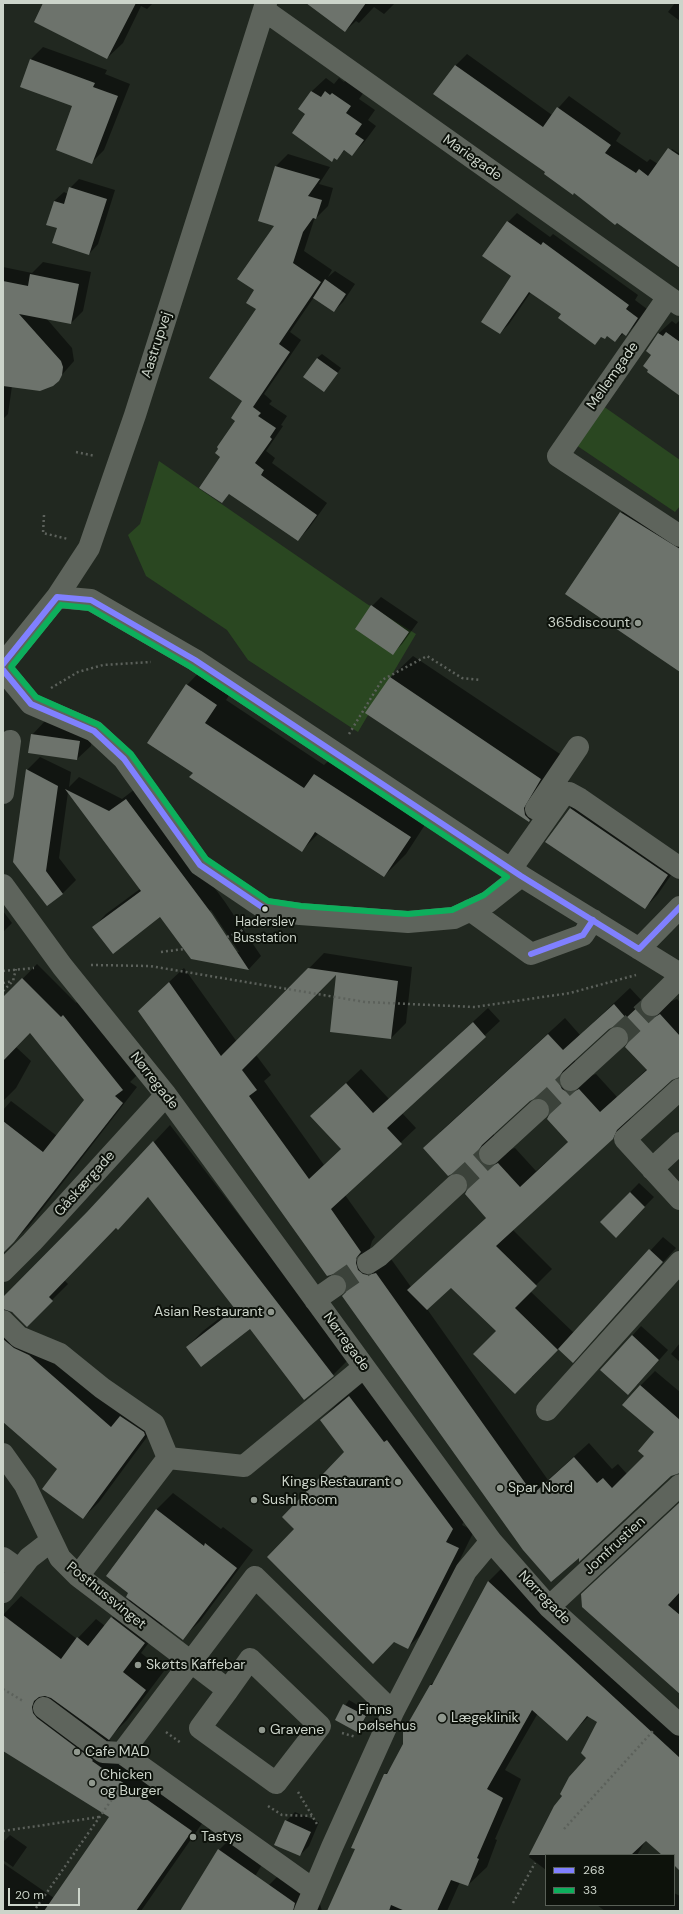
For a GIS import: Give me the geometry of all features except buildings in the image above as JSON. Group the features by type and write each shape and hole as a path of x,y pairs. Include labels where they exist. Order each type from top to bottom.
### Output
{"street":[{"name":"Mariegade","path":"265,7 676,300"},
{"name":"Aastrupvej","path":"3,664 57,597 89,548 135,415 265,7"},
{"name":"Mellemgade","path":"676,300 558,456 680,536"},
{"path":"57,597 91,600 195,660 337,752 511,869 676,972 652,1005"},
{"path":"3,670 31,704 94,731 124,759 200,865 265,909 300,914 408,922 454,918 488,902 561,798 569,793 680,868"},
{"path":"3,793 10,741"},
{"path":"511,869 578,747"},
{"name":"Nørregade","path":"3,885 62,966 166,1095 491,1541 549,1607 674,1720"},
{"path":"639,949 680,907"},
{"path":"470,910 531,954 583,935 593,920"},
{"path":"570,1080 617,1038"},
{"path":"680,1089 625,1139 680,1199"},
{"name":"Gåskærgade","path":"3,1271 32,1242 166,1095"},
{"path":"490,1154 538,1110"},
{"path":"652,1169 680,1143"},
{"path":"368,1263 379,1256 456,1185"},
{"path":"547,1410 680,1262"},
{"path":"315,1300 335,1286"},
{"path":"3,1321 19,1337 60,1354 102,1388 154,1424 168,1458"},
{"path":"168,1458 244,1466 364,1367"},
{"name":"Posthussvinget","path":"3,1454 24,1485 60,1558 78,1576 228,1690"},
{"path":"78,1576 168,1458"},
{"name":"Jomfrustien","path":"549,1607 680,1485"},
{"path":"3,1592 11,1564 29,1558 51,1541"},
{"path":"305,1911 393,1712 466,1571 491,1541"},
{"path":"122,1753 255,1577 393,1712"},
{"path":"250,1659 320,1726 276,1783 200,1728 250,1659"},
{"path":"44,1708 103,1752 122,1753 314,1890"}],"path":[{"path":"44,515 43,533 66,538 89,548"},
{"path":"337,752 382,680 426,656 462,678 480,680"},
{"path":"31,704 57,683 78,672 102,665 156,661"},
{"path":"161,952 184,949"},
{"path":"62,966 150,966 365,1002 475,1007 570,993 676,972"},
{"path":"3,991 13,981 16,969"},
{"path":"3,983 13,981"},
{"path":"564,1829 674,1720"},
{"path":"320,1726 378,1744"},
{"path":"285,1771 332,1847"},
{"path":"3,1831 99,1816"},
{"path":"512,1902 535,1863"}],"green space":[{"path":"603,406 680,460 680,506 675,512 576,445"},
{"path":"159,461 367,604 416,634 358,732 248,660 227,630 146,576 128,535 140,524"}],"tunnel":[{"path":"617,1038 652,1005"},
{"path":"538,1110 571,1080"},
{"path":"456,1185 490,1154"},
{"path":"335,1286 368,1263"}],"transit line":[{"name":"268","path":"3,664 57,597 91,600 195,660 521,876 639,949 680,907"},
{"name":"33","path":"61,605 89,608 191,667 507,877 484,895 452,910 408,914 301,906 268,901 206,859 131,754 99,725 36,697 11,667 61,605"},
{"name":"268","path":"3,670 31,704 94,731 124,759 200,865 265,909"},
{"name":"268","path":"531,954 583,935 593,920"}],"place":[{"name":"365discount","path":"638,623"},
{"name":"Haderslev Busstation","path":"265,909"},
{"name":"Asian Restaurant","path":"271,1312"},
{"name":"Kings Restaurant","path":"398,1482"},
{"name":"Spar Nord","path":"500,1488"},
{"name":"Sushi Room","path":"254,1500"},
{"name":"Skøtts Kaffebar","path":"138,1665"},
{"name":"Finns pølsehus","path":"350,1718"},
{"name":"Lægeklinik","path":"442,1718"},
{"name":"Gravene","path":"262,1730"},
{"name":"Cafe MAD","path":"77,1752"},
{"name":"Chicken og Burger","path":"92,1783"},
{"name":"Tastys","path":"193,1837"}]}
